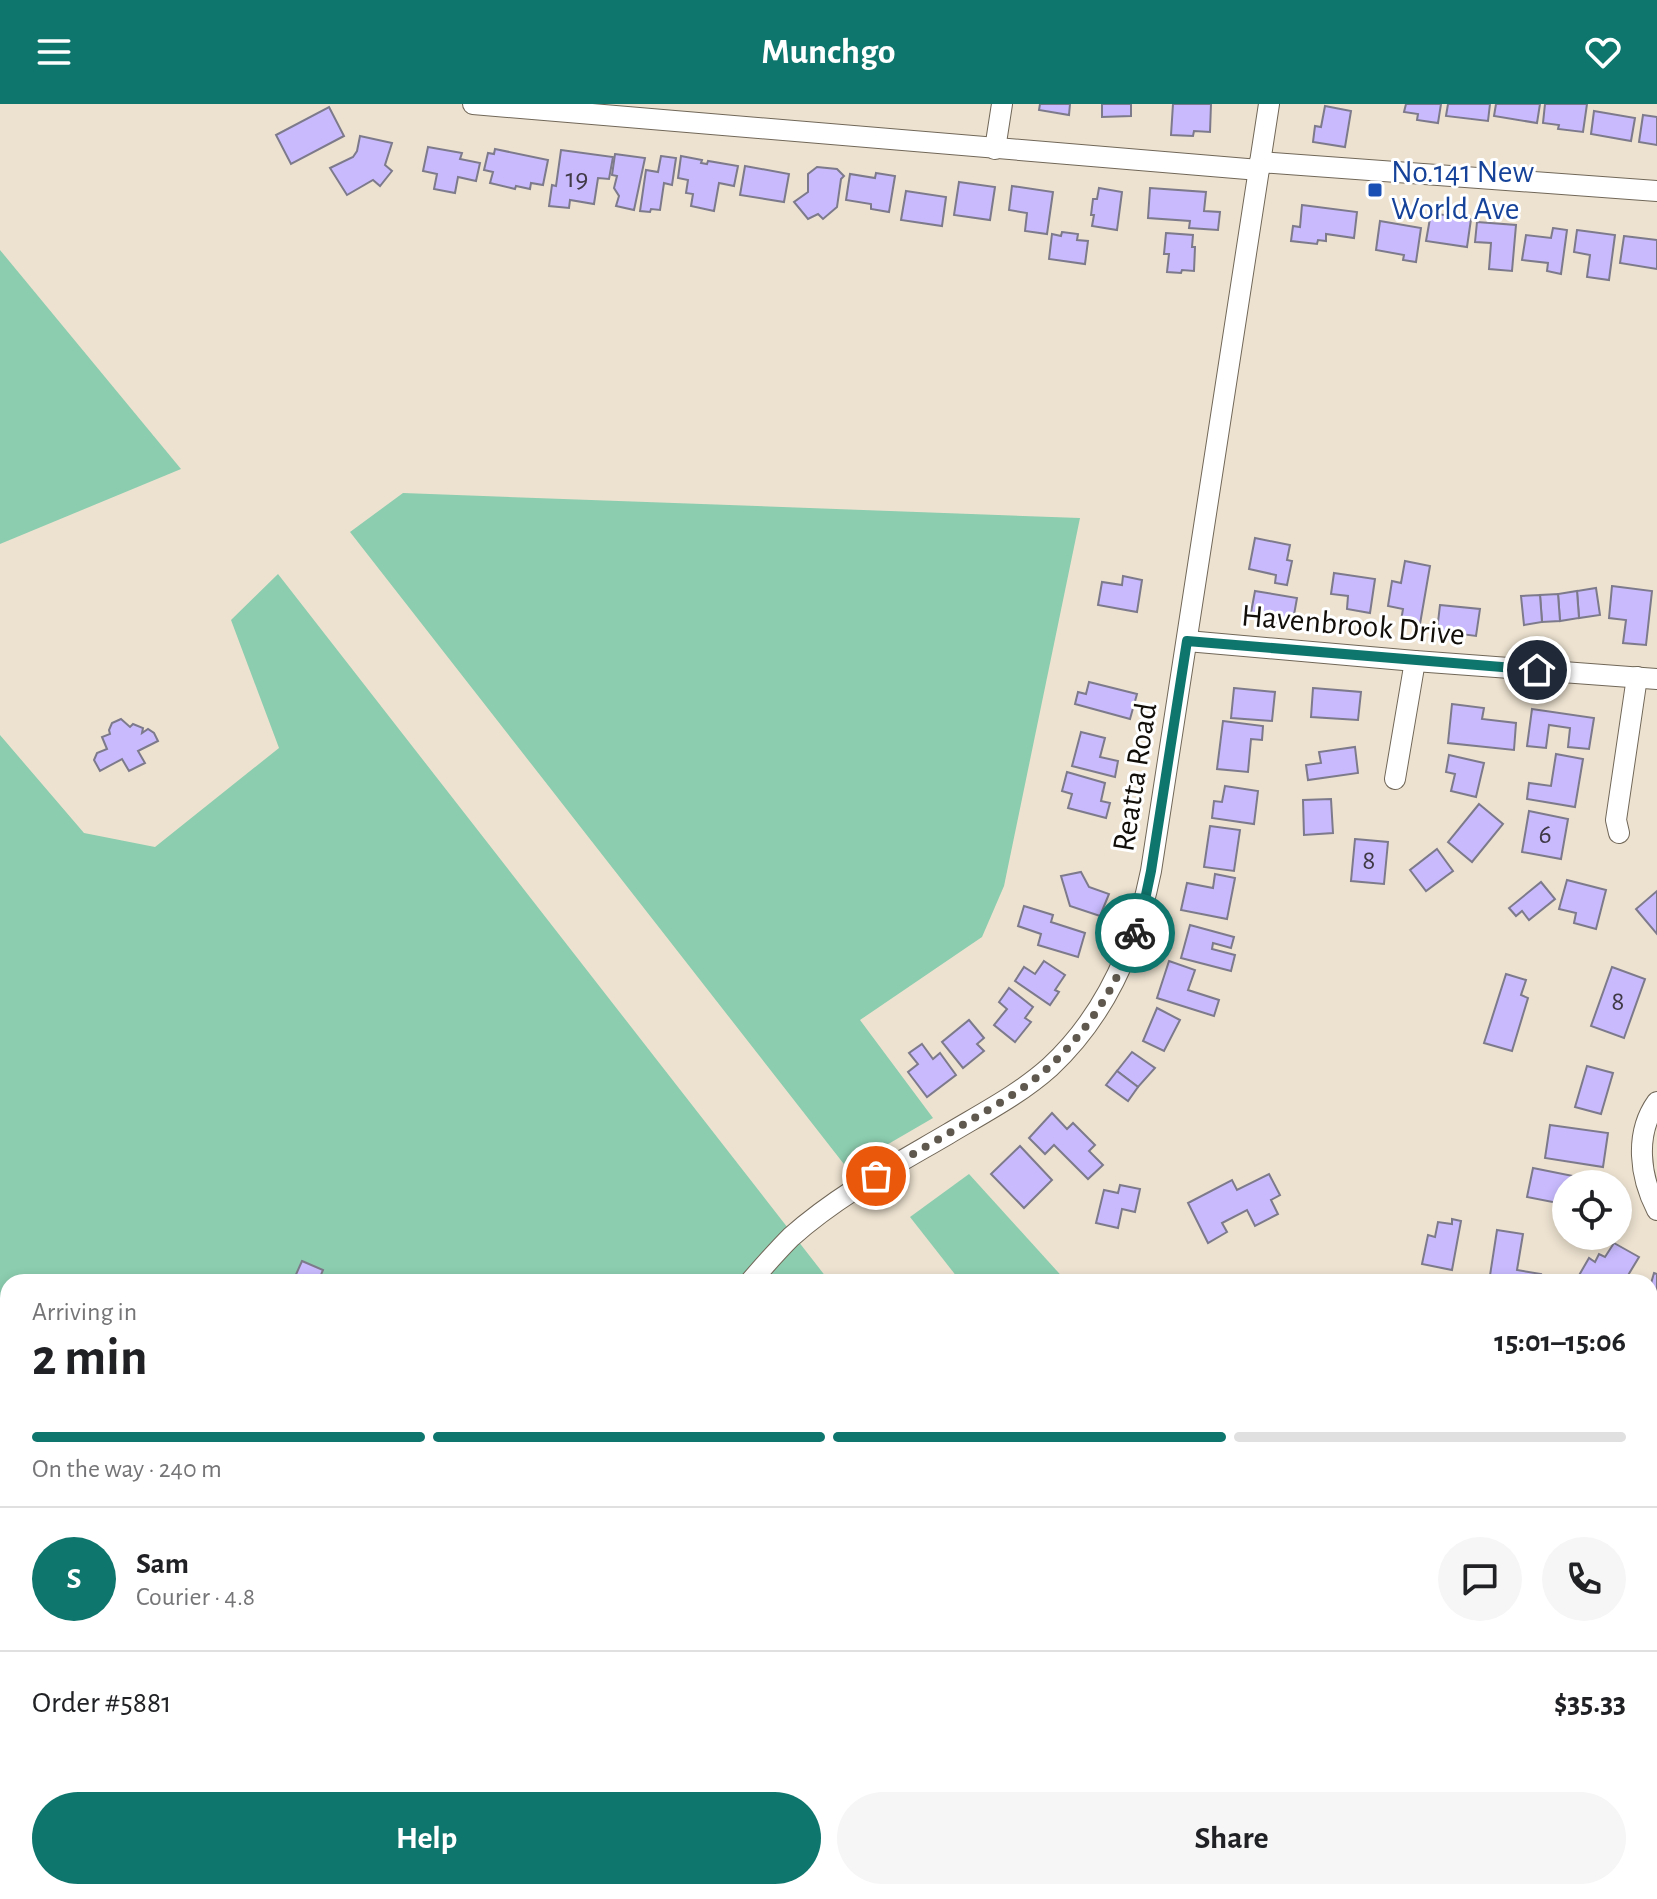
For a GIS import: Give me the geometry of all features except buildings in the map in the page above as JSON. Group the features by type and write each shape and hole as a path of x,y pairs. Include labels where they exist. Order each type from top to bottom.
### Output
{"street":[{"path":"473,104 662,112 995,149 1657,191"},
{"path":"995,149 1002,104"},
{"name":"Reatta Road","path":"757,1274 791,1237 834,1204 1010,1097 1050,1067 1084,1029 1111,989 1130,949 1151,871 1269,104"},
{"name":"Havenbrook Drive","path":"1187,641 1647,678"},
{"path":"1395,779 1415,661"},
{"path":"1619,833 1616,820 1647,678"},
{"path":"1657,1102 1644,1131 1642,1161 1646,1186 1657,1210"}],"green space":[{"path":"0,250 181,469 0,544"},
{"path":"403,493 1080,518 1004,886 982,937 860,1020 933,1118 847,1168 350,532"},
{"path":"278,574 824,1274 0,1274 0,735 84,833 155,847 279,748 231,620"},
{"path":"969,1174 1060,1274 955,1274 910,1217"}],"way so far":[{"path":"876,1176 1010,1097 1050,1067 1084,1029 1111,989 1135,933"}],"place":[{"name":"No.141 New World Ave","path":"1375,190"}],"route":[{"path":"1135,933 1151,871 1187,641 1537,670"}]}
